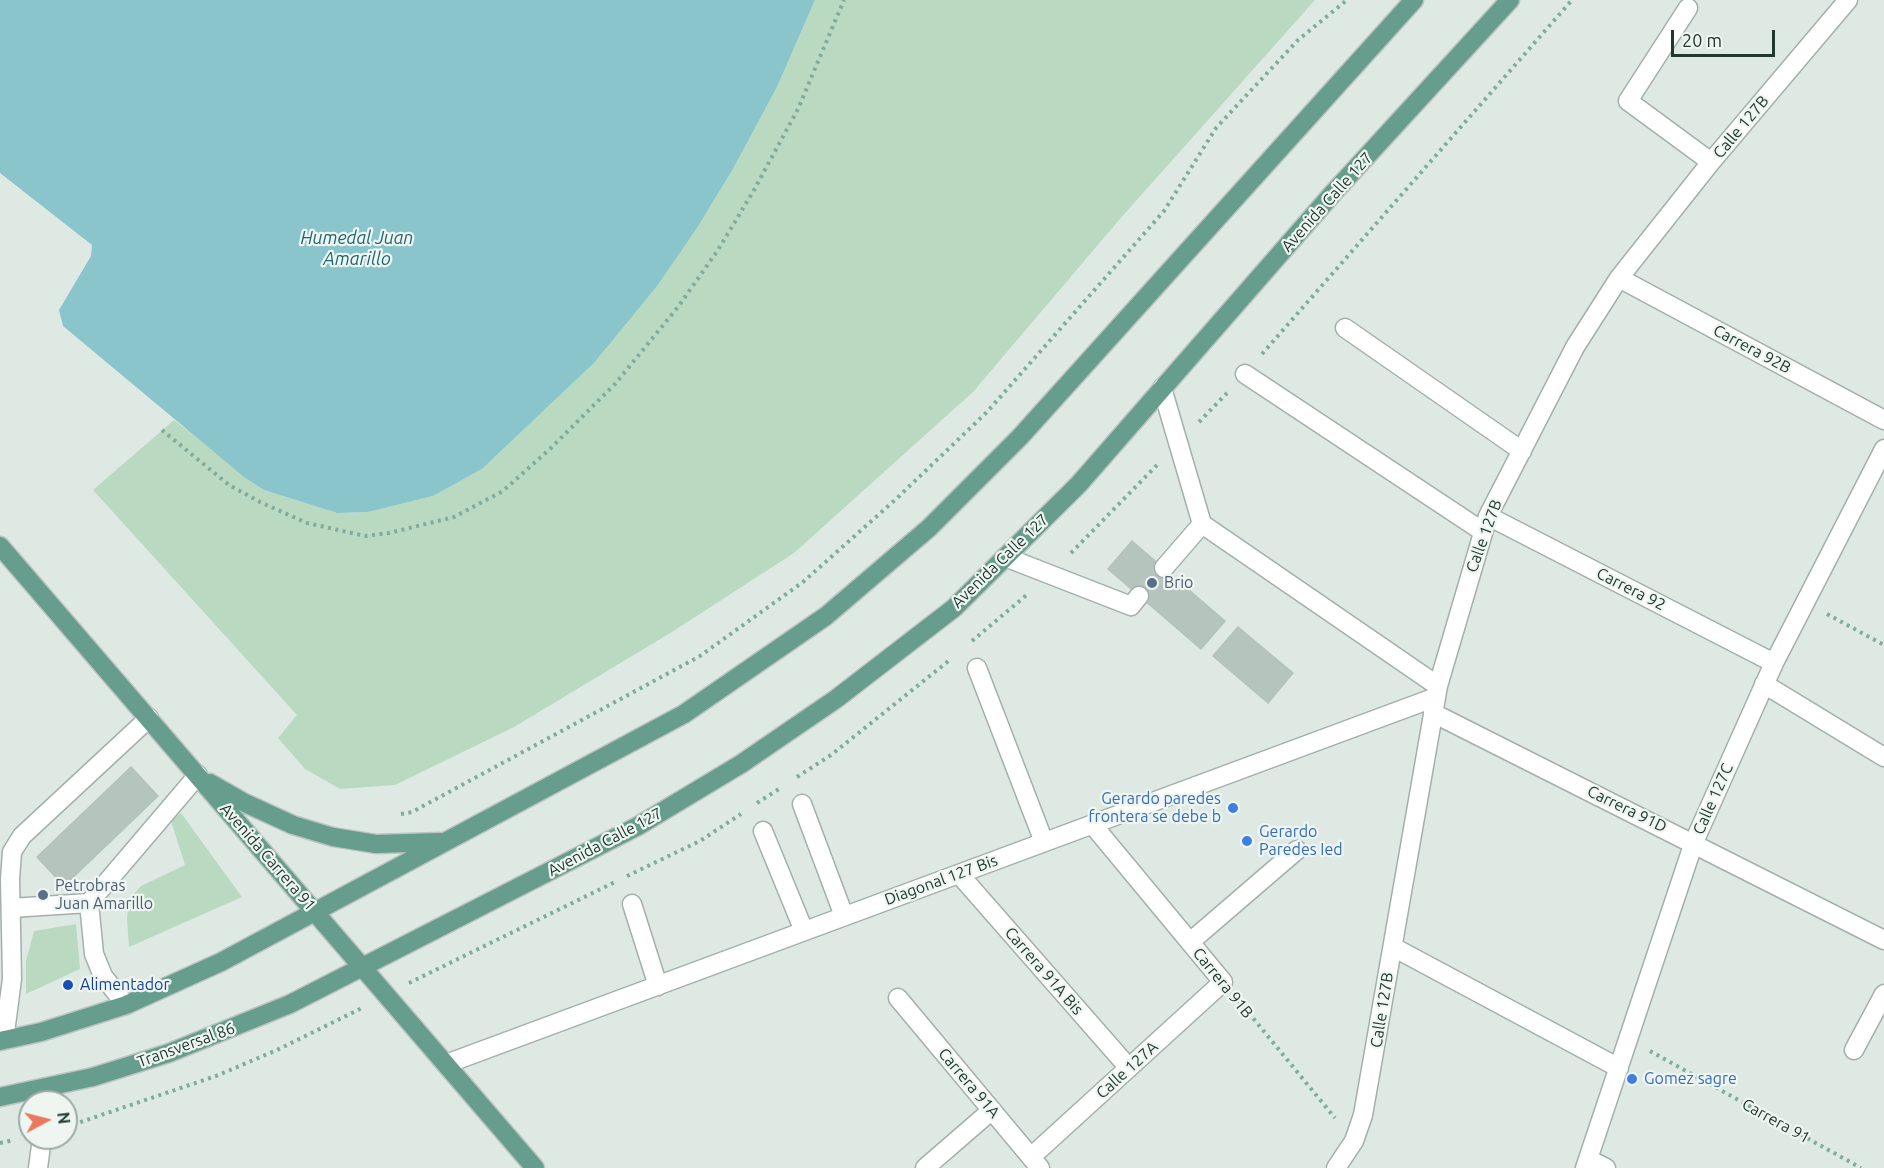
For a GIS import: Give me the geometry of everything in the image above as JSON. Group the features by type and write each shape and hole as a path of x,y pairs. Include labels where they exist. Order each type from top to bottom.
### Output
{"main road":[{"path":"2,1040 41,1032 126,1005 221,962 684,714 826,615 929,528 1020,437 1413,0"},
{"name":"Avenida Calle 127","path":"363,968 638,826 741,764 836,699 954,608 1079,484 1327,201 1510,0"},
{"name":"Avenida Carrera 91","path":"0,546 535,1168"},
{"path":"198,775 245,803 283,820 333,837 376,844 448,842"},
{"name":"Transversal 86","path":"55,1090 224,1032 290,1004 363,968"},
{"name":"Transversal 86","path":"0,1097 18,1097"}],"street":[{"name":"Calle 127B","path":"1336,1168 1354,1141 1372,1074 1436,699 1485,524 1575,347 1619,278 1711,162 1848,0"},
{"path":"1688,8 1628,101 1711,162"},
{"name":"Carrera 92B","path":"1619,278 1884,420"},
{"path":"1345,328 1522,451"},
{"name":"Carrera 92","path":"1245,374 1485,524 1774,663"},
{"path":"1162,388 1202,524 1164,568"},
{"name":"Calle 127C","path":"1587,1163 1694,842 1774,663 1884,449"},
{"name":"Carrera 91D","path":"1202,524 1436,699 1694,842 1884,940"},
{"path":"1005,557 1131,606 1139,596"},
{"path":"978,668 1044,842"},
{"path":"1764,684 1884,757"},
{"name":"Diagonal 127 Bis","path":"446,1064 1436,699"},
{"path":"2,1040 12,979 12,852 22,836 149,718"},
{"path":"11,908 88,903 198,775"},
{"path":"802,804 844,916"},
{"name":"Carrera 91B","path":"1092,824 1223,982"},
{"path":"763,831 804,931"},
{"path":"1190,942 1297,850"},
{"name":"Carrera 91A Bis","path":"959,874 1129,1068"},
{"path":"88,903 94,954 103,976 126,1005"},
{"path":"632,904 658,986"},
{"path":"1393,947 1619,1068"},
{"name":"Calle 127A","path":"1035,1162 1129,1068 1223,982"},
{"path":"1854,1050 1884,994"},
{"name":"Carrera 91A","path":"898,998 1035,1162"},
{"path":"925,1168 992,1110"},
{"path":"38,1168 40,1150"},
{"path":"1587,1163 1606,1168"}],"path":[{"path":"162,430 229,485 260,502 306,523 365,536 454,517 502,491 615,384 678,307 718,250 798,109 844,0"},
{"path":"400,814 412,812 443,796 700,656 802,582 895,500 987,412 1164,211 1216,128 1298,40 1347,0"},
{"path":"1806,602 1884,645"},
{"name":"Carrera 91B","path":"1223,982 1354,1141"},
{"path":"78,1123 216,1076 343,1018"},
{"name":"Carrera 91","path":"1628,1040 1861,1168"}],"green space":[{"path":"815,0 1315,0 1119,220 973,392 794,553 672,632 514,727 395,785 340,789 305,769 278,738 297,715 93,490 174,420 264,490 337,513 368,512 433,496 482,469 594,363 657,285 697,228 733,169 777,87"},
{"path":"181,813 242,897 129,947 127,918 129,900 141,886 185,865 171,821"},
{"path":"76,924 80,969 26,994 26,961 34,931"}],"water":[{"name":"Humedal Juan Amarillo","path":"0,0 815,0 777,87 733,169 697,228 657,286 594,363 482,469 433,496 368,512 337,513 264,490 244,477 63,326 59,310 91,256 92,245 0,173"}],"building":[{"name":"Brio","path":"1132,541 1225,621 1201,649 1108,569"},
{"path":"1238,627 1293,673 1268,703 1213,656"},
{"path":"131,767 158,796 64,886 37,857"}],"tunnel":[{"path":"1139,596 1164,568"}],"place":[{"name":"Brio","path":"1152,583"},
{"name":"Gerardo paredes frontera se debe b","path":"1233,808"},
{"name":"Gerardo Paredes Ied","path":"1247,841"},
{"name":"Petrobras Juan Amarillo","path":"43,895"},
{"name":"Alimentador","path":"68,985"},
{"name":"Gomez sagre","path":"1632,1079"}]}
